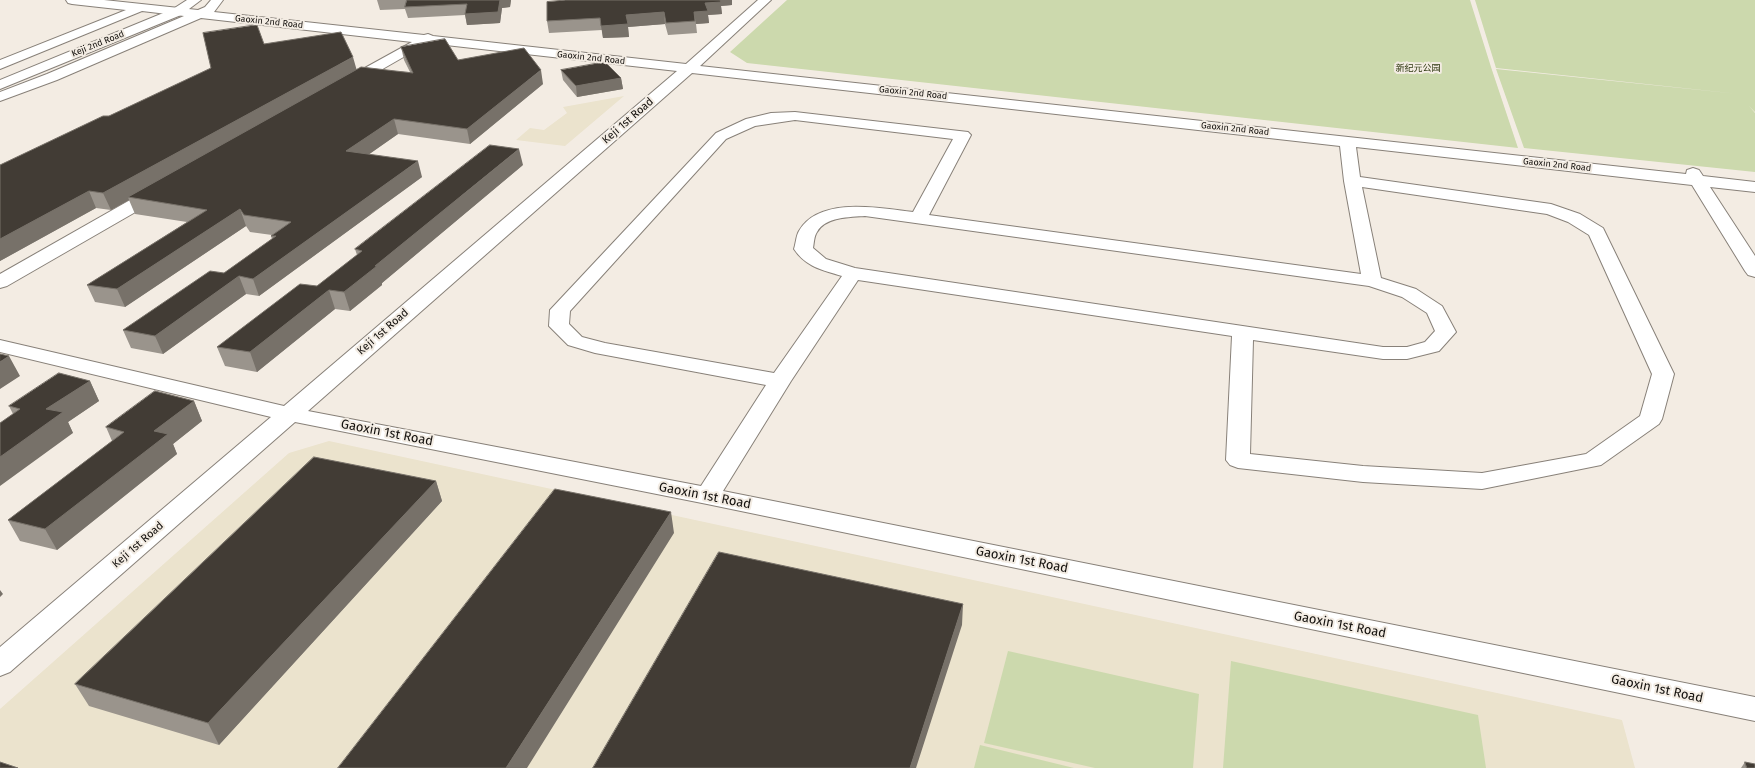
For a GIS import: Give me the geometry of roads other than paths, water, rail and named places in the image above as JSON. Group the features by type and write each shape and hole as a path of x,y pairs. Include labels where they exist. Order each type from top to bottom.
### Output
{"street":[{"name":"Gaoxin 2nd Road","path":"72,0 141,2 208,8 429,37 1696,177 1755,187"},
{"name":"Keji 1st Road","path":"0,664 692,66 765,0"},
{"path":"0,65 141,2"},
{"name":"Keji 2nd Road","path":"0,77 177,6"},
{"name":"Keji 2nd Road","path":"0,85 177,6"},
{"path":"0,97 52,77 208,8"},
{"path":"336,90 429,37"},
{"name":"Gaoxin 2nd Road","path":"692,66 1347,142 1696,177 1755,180"},
{"path":"780,381 602,349 575,341 559,326 560,310 721,136 751,122 795,116 963,136 919,218"},
{"path":"1347,142 1352,181 1372,281"},
{"path":"1696,177 1755,271"},
{"path":"1244,332 1238,460 1363,474 1482,481 1593,460 1651,419 1663,374 1597,232 1574,218 1551,209 1352,181"},
{"path":"0,282 172,184"},
{"path":"865,211 919,218 1372,281 1409,293 1435,310 1446,332 1432,347 1401,353 1383,353 853,272 819,263 803,249 808,231 822,219 842,212 865,211"},
{"path":"707,496 780,381 853,272"},
{"name":"Gaoxin 1st Road","path":"0,346 289,414 707,496 1755,709"}],"park label":[{"name":"新纪元公园","path":"1418,68"}]}
